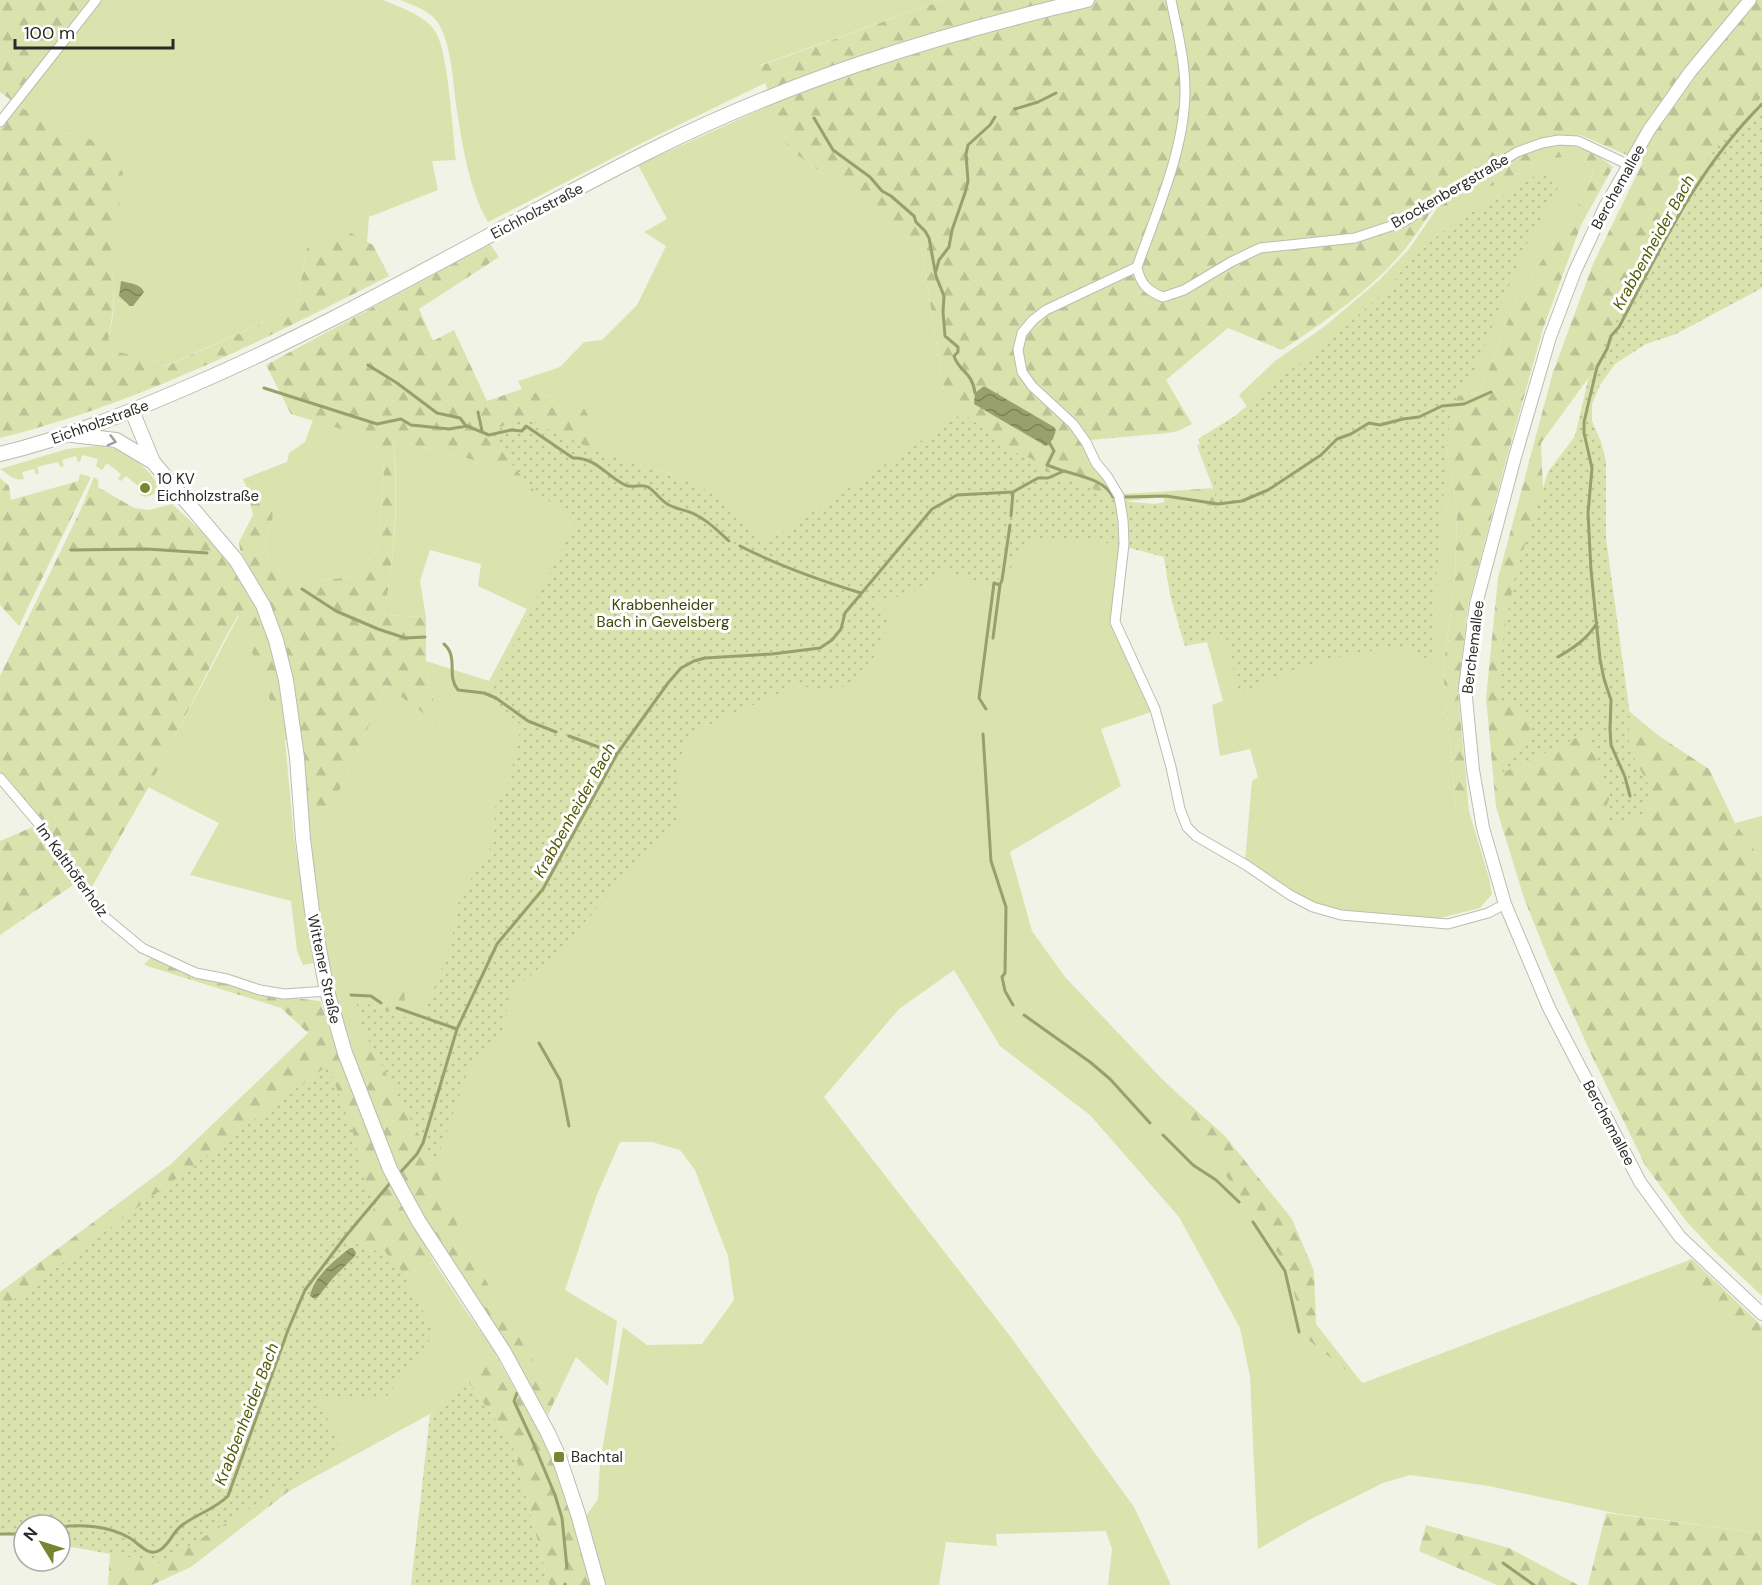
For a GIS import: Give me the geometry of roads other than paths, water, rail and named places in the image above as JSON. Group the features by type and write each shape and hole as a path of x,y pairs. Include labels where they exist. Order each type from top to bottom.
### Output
{"main road":[{"name":"Eichholzstraße","path":"0,454 66,435 132,411 277,348 651,150 737,111 860,62 918,43 980,25 1087,0"},
{"name":"Wittener Straße","path":"132,411 153,462 236,560 263,605 276,640 286,680 297,758 307,875 327,991 345,1053 390,1169 419,1222 504,1352 559,1456 598,1585"},
{"path":"66,435 116,440 153,462"}],"street":[{"path":"0,122 96,0"},
{"name":"Berchemallee","path":"1750,0 1690,72 1649,130 1590,236 1550,338 1529,404 1476,604 1465,687 1473,770 1483,828 1505,904 1549,1008 1640,1182 1680,1237 1762,1314"},
{"path":"1171,1 1183,65 1185,91 1182,122 1167,178 1137,267 1039,315 1022,333 1017,350 1023,372 1032,386 1073,424 1119,496 1124,520 1124,544 1115,622 1155,709 1172,767 1180,809 1187,827 1196,836 1313,907 1341,915 1448,924 1488,913 1505,904"},
{"name":"Brockenbergstraße","path":"1137,267 1139,278 1146,288 1162,297 1184,290 1260,248 1336,241 1383,230 1403,222 1517,152 1542,143 1559,140 1578,141 1629,165"},
{"name":"Im Kalthöferholz","path":"0,778 39,824 106,918 142,948 196,973 227,979 260,990 284,994 327,991"}],"water":[{"path":"121,281 138,286 144,292 133,306 119,296"},
{"path":"984,386 1054,427 1056,430 1053,439 1046,446 974,404 975,393"},
{"path":"350,1248 353,1248 356,1253 354,1257 317,1298 310,1296 320,1275"}],"waterway":[{"path":"1015,109 1038,102 1056,93"},
{"path":"1630,796 1625,777 1611,745 1611,700 1600,659 1588,513 1592,468 1584,433 1584,422 1597,367 1611,336 1619,327 1666,238 1699,182 1718,155 1762,104"},
{"path":"936,271 939,260 949,247 952,230 965,193 968,181 966,154 968,145 990,125 995,117"},
{"path":"814,118 833,150 870,177 882,191 914,216 916,222 925,231 929,238 936,276 944,296 945,336 958,347 958,352 954,356 971,380 975,393"},
{"path":"368,365 437,413 460,418 466,426"},
{"path":"264,388 377,424 401,419 411,425 449,429 467,426 489,435 511,430 522,431 526,426 573,458 594,464 625,485 648,487 669,505 693,513 705,520 729,541"},
{"name":"Krabbenheider Bach","path":"1125,497 1166,496 1218,504 1242,501 1268,490 1321,455 1337,439 1369,423 1380,425 1419,417 1442,406 1464,404 1491,392"},
{"path":"478,412 482,431"},
{"path":"1049,442 1054,451 1047,465 1063,471"},
{"name":"Krabbenheider Bach","path":"398,1175 417,1154 423,1143 457,1029 497,944 543,889 617,754 681,668 705,658 772,654 820,648 832,640 841,629 845,613 932,509 957,495 1013,492 1038,478 1048,478 1064,471 1104,486 1113,497"},
{"path":"1011,516 1013,492"},
{"path":"986,709 979,698 994,583 1000,585 1002,580 1010,525"},
{"path":"740,546 799,572 861,593"},
{"path":"71,550 147,549 207,553"},
{"path":"993,638 1000,585"},
{"path":"302,589 336,611 378,629 405,638 425,637"},
{"path":"1558,657 1580,642 1597,623"},
{"path":"444,644 451,655 453,679 458,690 484,693 496,698 528,721 556,732"},
{"path":"983,734 991,861 1006,907 1005,973 1002,977 1005,991 1013,1005"},
{"path":"569,736 617,754"},
{"path":"351,995 371,996 381,1003"},
{"path":"397,1008 457,1029"},
{"path":"1024,1015 1110,1079 1150,1123"},
{"path":"539,1043 560,1080 569,1126"},
{"path":"1163,1135 1193,1165 1216,1180 1239,1202"},
{"name":"Krabbenheider Bach","path":"72,1526 112,1530 128,1537 147,1551 156,1552 166,1545 181,1526 228,1496 288,1330 305,1290 391,1182"},
{"path":"1253,1222 1285,1271 1299,1332"},
{"path":"517,1393 514,1401 555,1495 562,1518 567,1568"},
{"name":"Krabbenheider Bach","path":"0,1534 12,1534"},
{"path":"1503,1563 1534,1585"}],"place":[{"name":"10 KV Eichholzstraße","path":"145,488"},
{"name":"Bachtal","path":"559,1457"}],"park label":[{"name":"Krabbenheider Bach in Gevelsberg","path":"663,614"}]}
